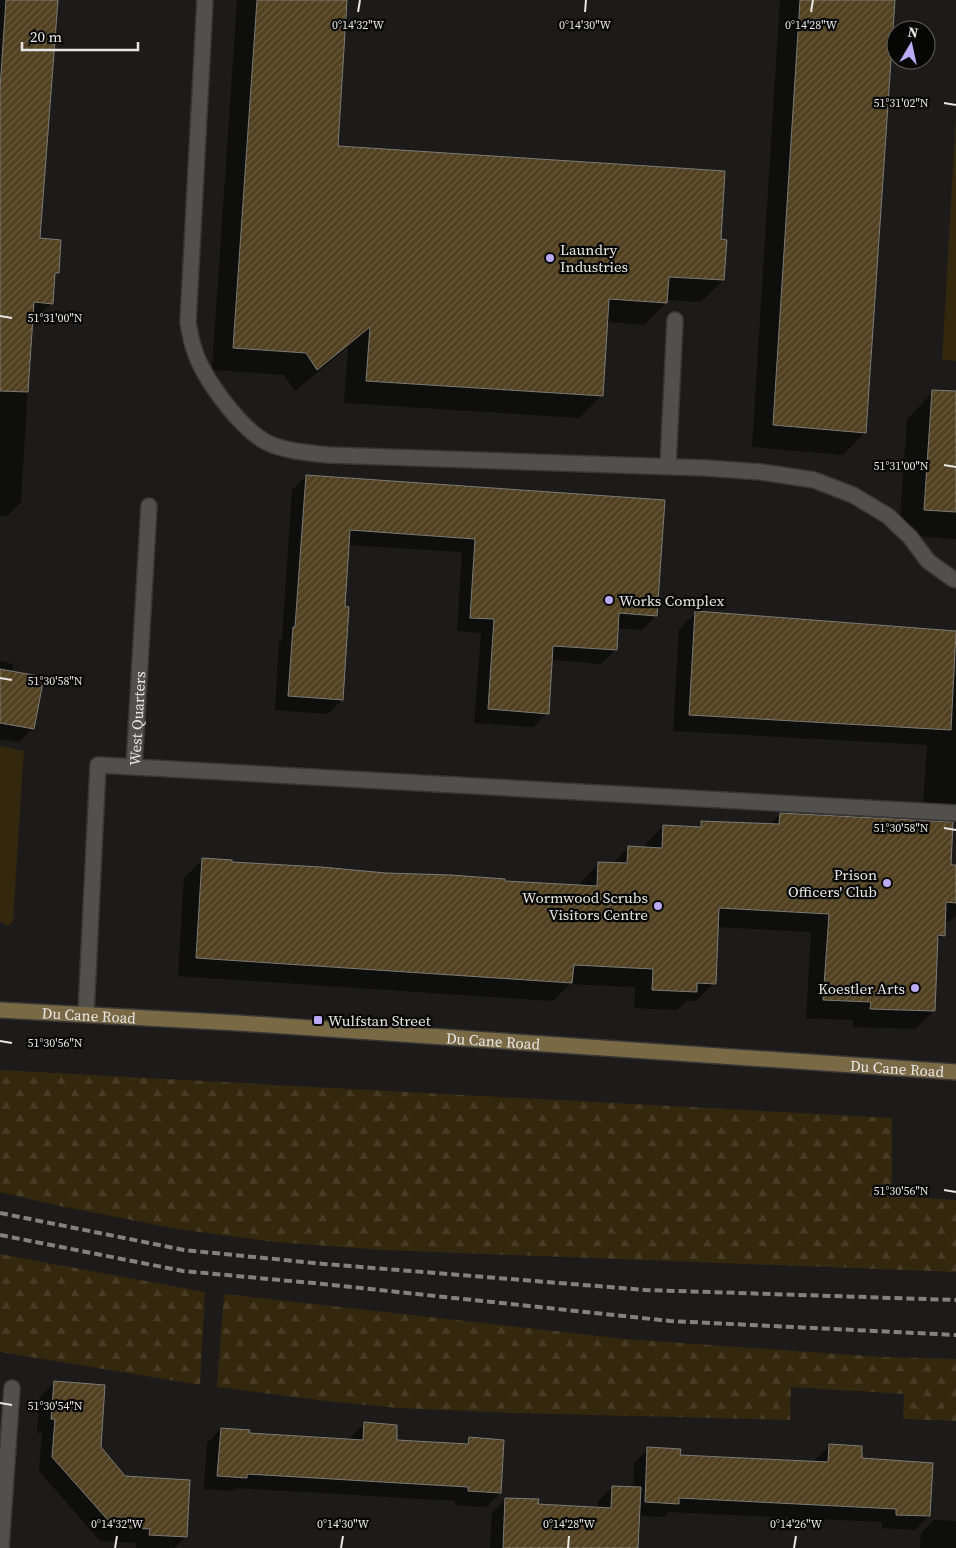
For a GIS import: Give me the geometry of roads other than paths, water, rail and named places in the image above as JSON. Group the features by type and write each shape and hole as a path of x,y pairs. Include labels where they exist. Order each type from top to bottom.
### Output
{"street":[{"path":"205,0 188,323 193,348 201,367 221,398 246,426 266,442 295,450 329,455 668,466 770,474 814,480 853,495 888,516 910,538 928,561 956,580"},
{"path":"668,466 675,320"},
{"name":"West Quarters","path":"86,1014 98,765 134,767 149,506"},
{"path":"134,767 956,813"},
{"name":"Du Cane Road","path":"0,1010 86,1014 956,1072"},
{"path":"1,1548 12,1388"}],"railway":[{"path":"0,1213 184,1250 324,1264 646,1290 956,1300"},
{"path":"0,1235 183,1271 670,1321 956,1335"}],"place":[{"name":"Laundry Industries","path":"550,258"},
{"name":"Works Complex","path":"609,600"},
{"name":"Prison Officers' Club","path":"887,883"},
{"name":"Wormwood Scrubs Visitors Centre","path":"658,906"},
{"name":"Koestler Arts","path":"915,988"},
{"name":"Wulfstan Street","path":"318,1020"}]}
